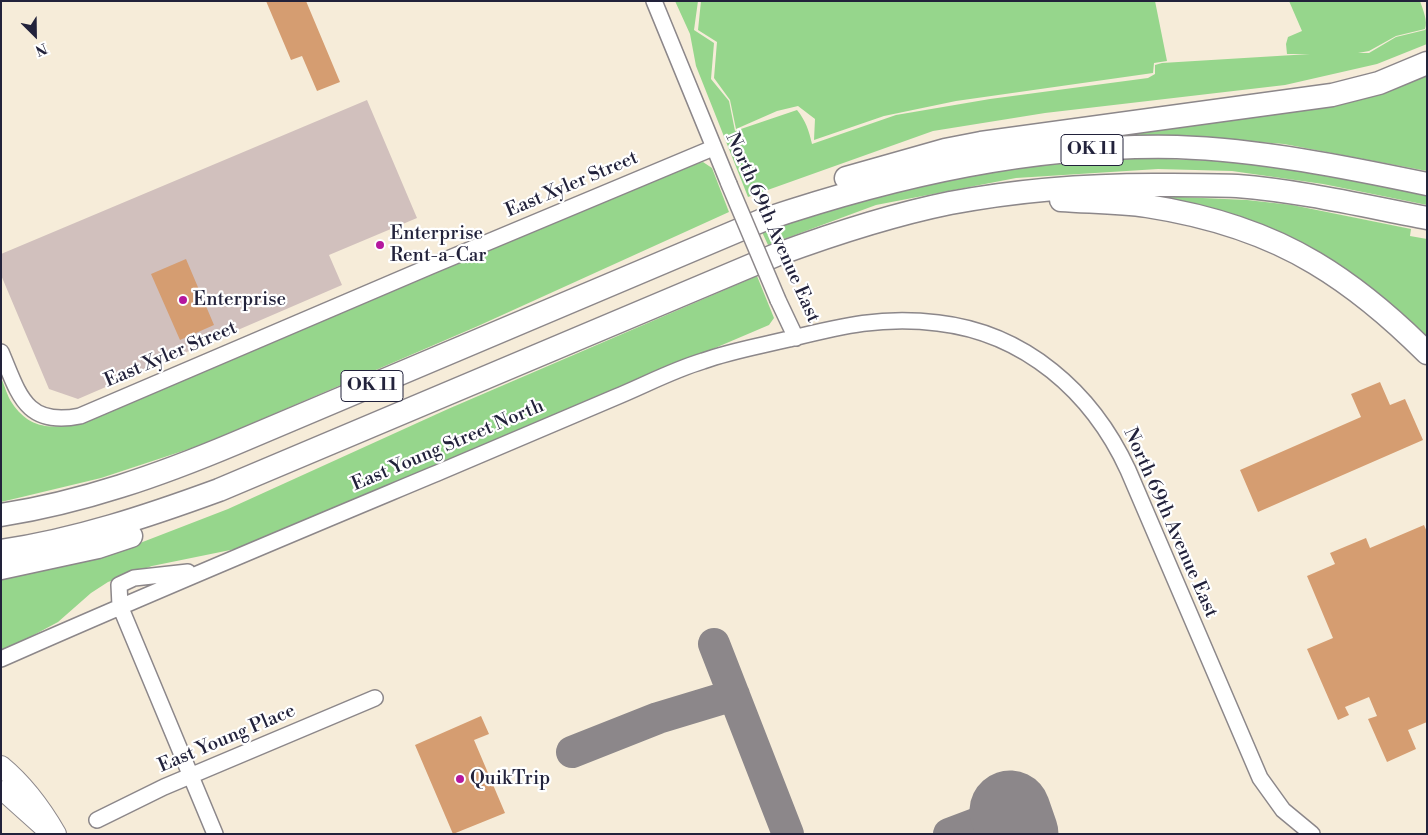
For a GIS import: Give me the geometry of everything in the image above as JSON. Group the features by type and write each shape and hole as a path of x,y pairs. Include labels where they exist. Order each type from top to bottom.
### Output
{"highway":[{"path":"763,220 816,188 945,150 1018,137 1204,114 1332,95 1379,83 1427,64"},
{"name":"OK 11","path":"1,515 62,503 110,490 191,462 763,220 841,195 920,174 1001,159 1071,151 1176,147 1215,150 1353,168 1427,184"},
{"name":"OK 11","path":"1,551 101,530 150,515 219,490 809,242 949,204 992,196 1101,185 1236,186 1283,191 1427,218"},
{"path":"992,196 1148,206 1234,227 1285,247 1339,278 1379,308 1427,353"},
{"path":"1,568 98,547 221,505 360,431"}],"main road":[{"path":"1,766 15,777 30,795 56,834"},
{"path":"1,791 5,792 52,834"}],"street":[{"name":"North 69th Avenue East","path":"654,1 728,184 796,338 836,327 874,321 906,320 940,323 986,334 1042,362 1065,381 1098,417 1117,447 1260,778 1283,810 1312,834"},
{"name":"East Xyler Street","path":"1,352 23,400 32,410 40,415 57,419 80,416 713,148"},
{"name":"East Young Street North","path":"1,659 120,606 703,360 796,338"},
{"path":"120,606 215,834"},
{"name":"East Young Place","path":"96,820 164,787 374,698"}],"shaded area":[{"path":"367,100 417,218 329,255 342,285 78,399 49,389 1,275 1,254"}],"green space":[{"path":"675,1 698,1 694,30 714,43 711,79 729,101 735,131 797,110 807,126 812,144 896,115 990,99 1148,78 1155,74 1155,65 1162,63 1310,54 1287,54 1286,44 1288,37 1302,31 1289,1 1420,1 1426,19 1425,29 1396,36 1369,51 1358,53 1369,53 1396,37 1425,30 1427,28 1427,44 1377,64 1285,85 1045,113 933,131 748,197 696,66 690,34"},
{"path":"701,1 1155,1 1167,61 1154,63 1153,73 956,101 884,116 814,140 815,119 798,106 777,111 736,129 730,100 714,78 717,42 698,30"},
{"path":"1427,69 1427,171 1284,144 1186,136 1101,136"},
{"path":"1140,158 1245,162 1427,191 1427,205 1323,184 1232,171 1158,169 1016,178 876,205 768,245 762,232 835,207 993,168 1069,160"},
{"path":"703,162 712,168 729,212 478,326 204,444 101,478 1,502 1,378 12,403 23,416 35,423 48,426 62,426 90,419 688,166"},
{"path":"1158,196 1247,200 1292,205 1411,229 1410,236 1427,239 1427,344 1351,279 1157,203"},
{"path":"757,276 774,318 769,325 250,546 152,566 108,582 91,593 58,622 1,650 1,575 91,557 140,543 228,509 448,409"}],"building":[{"path":"266,1 306,1 340,82 317,91 302,56 291,60"},
{"name":"Enterprise","path":"186,259 214,325 180,340 151,274"},
{"path":"1380,382 1390,405 1405,399 1423,440 1258,512 1240,470 1361,417 1351,394"},
{"path":"1424,525 1427,532 1427,722 1408,730 1416,749 1387,762 1368,719 1377,716 1369,697 1345,707 1349,715 1338,720 1307,649 1333,638 1307,576 1335,564 1330,553 1366,538 1370,548"},
{"name":"QuikTrip","path":"481,716 489,734 474,740 505,813 453,834 415,745"}],"taxiway":[{"path":"714,644 788,834"},
{"path":"572,752 658,718 734,695"},
{"path":"949,834 1010,811"}],"runway":[{"path":"1010,811 1018,834"}],"place":[{"name":"Enterprise Rent-a-Car","path":"380,245"},
{"name":"Enterprise","path":"183,300"},
{"name":"QuikTrip","path":"460,779"}]}
